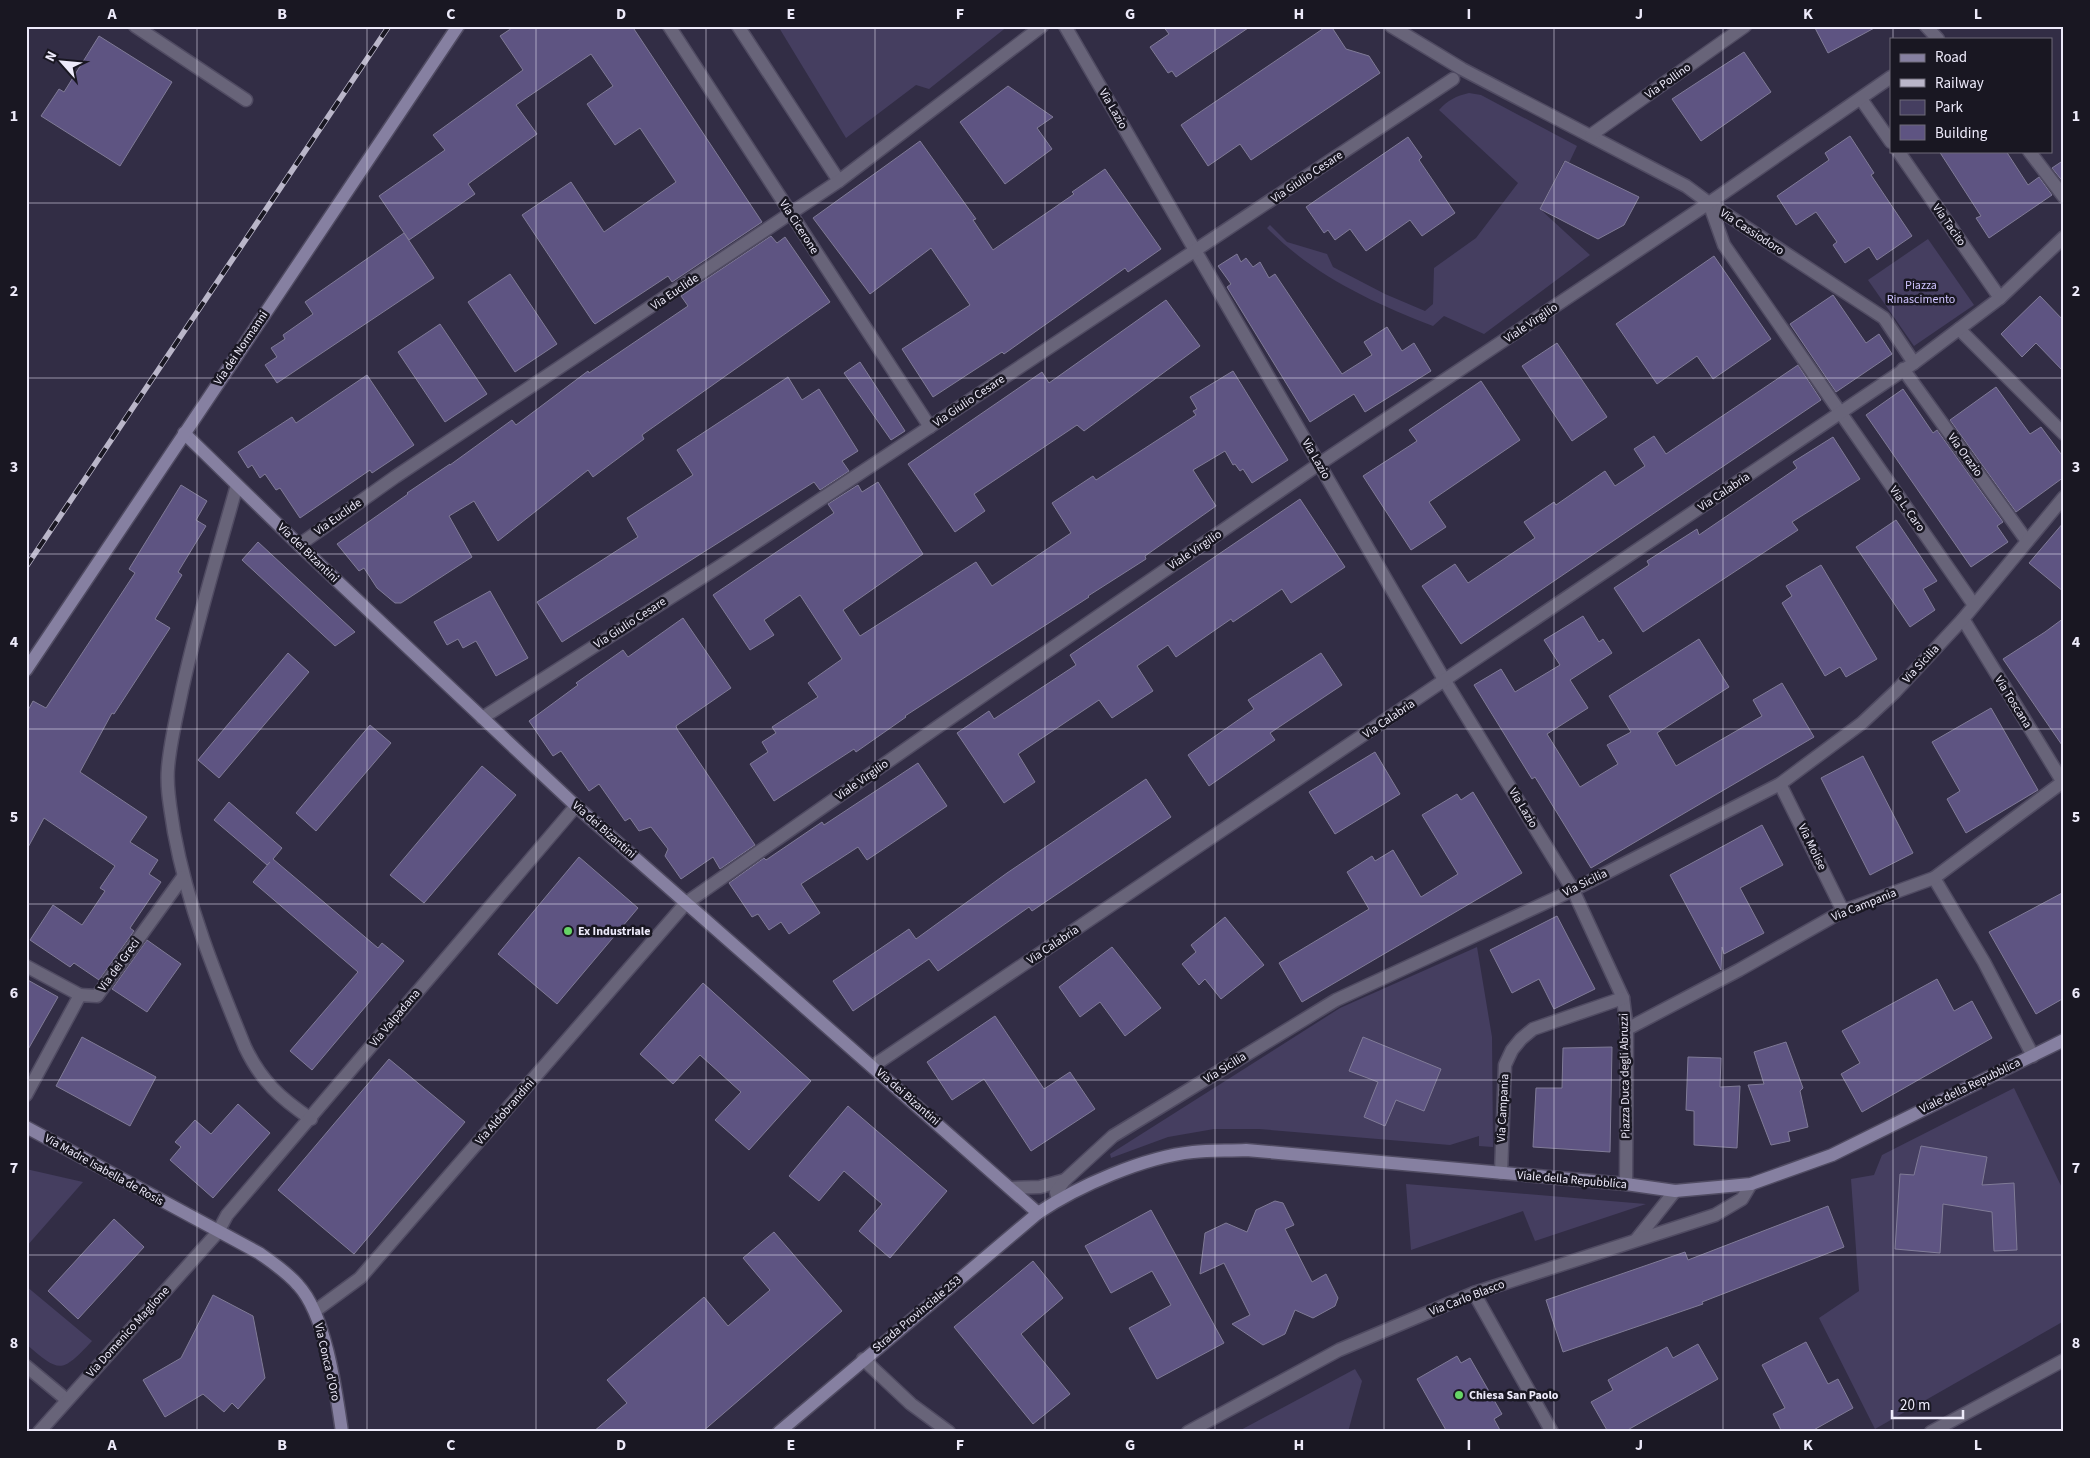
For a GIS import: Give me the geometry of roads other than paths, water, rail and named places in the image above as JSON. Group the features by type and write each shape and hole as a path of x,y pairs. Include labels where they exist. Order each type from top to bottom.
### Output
{"street":[{"path":"135,26 246,100"},
{"name":"Via dei Normanni","path":"26,670 458,26"},
{"name":"Via Cicerone","path":"669,26 930,427"},
{"path":"738,26 839,181"},
{"name":"Via Euclide","path":"299,545 395,477 839,181 1042,26"},
{"name":"Via Lazio","path":"1065,26 1445,681 1573,890"},
{"path":"1391,26 1462,69 1686,186 1709,203"},
{"name":"Via Pollino","path":"1591,135 1745,26"},
{"path":"1926,26 1937,38"},
{"name":"Viale Virgilio","path":"686,903 1319,464 1709,203 1890,78"},
{"name":"Via Giulio Cesare","path":"482,718 731,559 1453,80"},
{"path":"1861,99 1890,141"},
{"name":"Via Tacito","path":"1899,152 2000,298"},
{"path":"2030,152 2064,197"},
{"name":"Via Cassiodoro","path":"1709,203 1884,318 1909,366"},
{"name":"Via Cassiodoro","path":"1709,203 1724,245 1840,413"},
{"path":"1909,366 2000,298 2064,237"},
{"path":"1959,329 2064,434"},
{"name":"Via Calabria","path":"873,1066 1909,366"},
{"name":"Via Orazio","path":"1909,366 2027,541"},
{"name":"Via L. Caro","path":"1840,413 1974,605"},
{"name":"Via dei Bizantini","path":"184,433 299,545 576,806 1038,1213"},
{"path":"237,485 190,654 172,736 168,769 172,820 183,877 208,959 252,1061 267,1085 311,1119"},
{"name":"Via Sicilia","path":"1058,1200 1056,1192 1065,1180 1113,1136 1336,1000 1573,890 1780,784 1862,723 1895,692 1963,619 2027,541 2061,505"},
{"name":"Via Toscana","path":"1963,619 2063,782"},
{"name":"Via Campania","path":"1627,1029 1739,970 1843,911 1934,878 2063,782"},
{"name":"Via Molise","path":"1780,784 1843,911"},
{"name":"Via Valpadana","path":"218,1232 227,1215 311,1119 576,806"},
{"name":"Via dei Greci","path":"26,1095 80,995 97,996 183,877"},
{"path":"1934,878 1984,962 2033,1056"},
{"name":"Piazza Duca degli Abruzzi","path":"1573,890 1623,998 1627,1029 1626,1184"},
{"name":"Via Aldobrandini","path":"315,1311 360,1278 686,903"},
{"path":"26,966 80,995"},
{"name":"Via Campania","path":"1501,1173 1503,1083 1506,1065 1512,1050 1521,1038 1533,1028 1623,998"},
{"name":"Viale della Repubblica","path":"1058,1200 1150,1161 1192,1152 1246,1150 1675,1190 1751,1184 1832,1155 2064,1040"},
{"name":"Via Madre Isabella de Rosis","path":"26,1127 181,1212"},
{"path":"1011,1188 1040,1187 1065,1180"},
{"name":"Via Carlo Blasco","path":"1188,1432 1339,1350 1474,1294 1715,1215 1742,1199 1751,1184"},
{"path":"1636,1240 1675,1190"},
{"name":"Strada Provinciale 253","path":"779,1432 863,1359 1038,1213 1058,1200"},
{"name":"Via Conca d'Oro","path":"181,1212 259,1253 300,1286 315,1311 329,1360 342,1432"},
{"name":"Via Domenico Maglione","path":"39,1432 218,1232"},
{"path":"1474,1294 1552,1432"},
{"path":"863,1359 911,1404 949,1432"},
{"path":"1931,1432 2064,1360"},
{"path":"26,1366 67,1400"}],"railway":[{"path":"26,567 389,26"}],"place":[{"name":"Ex Industriale","path":"568,931"},
{"name":"Chiesa San Paolo","path":"1459,1395"}],"park label":[{"name":"Piazza Rinascimento","path":"1921,292"}]}
